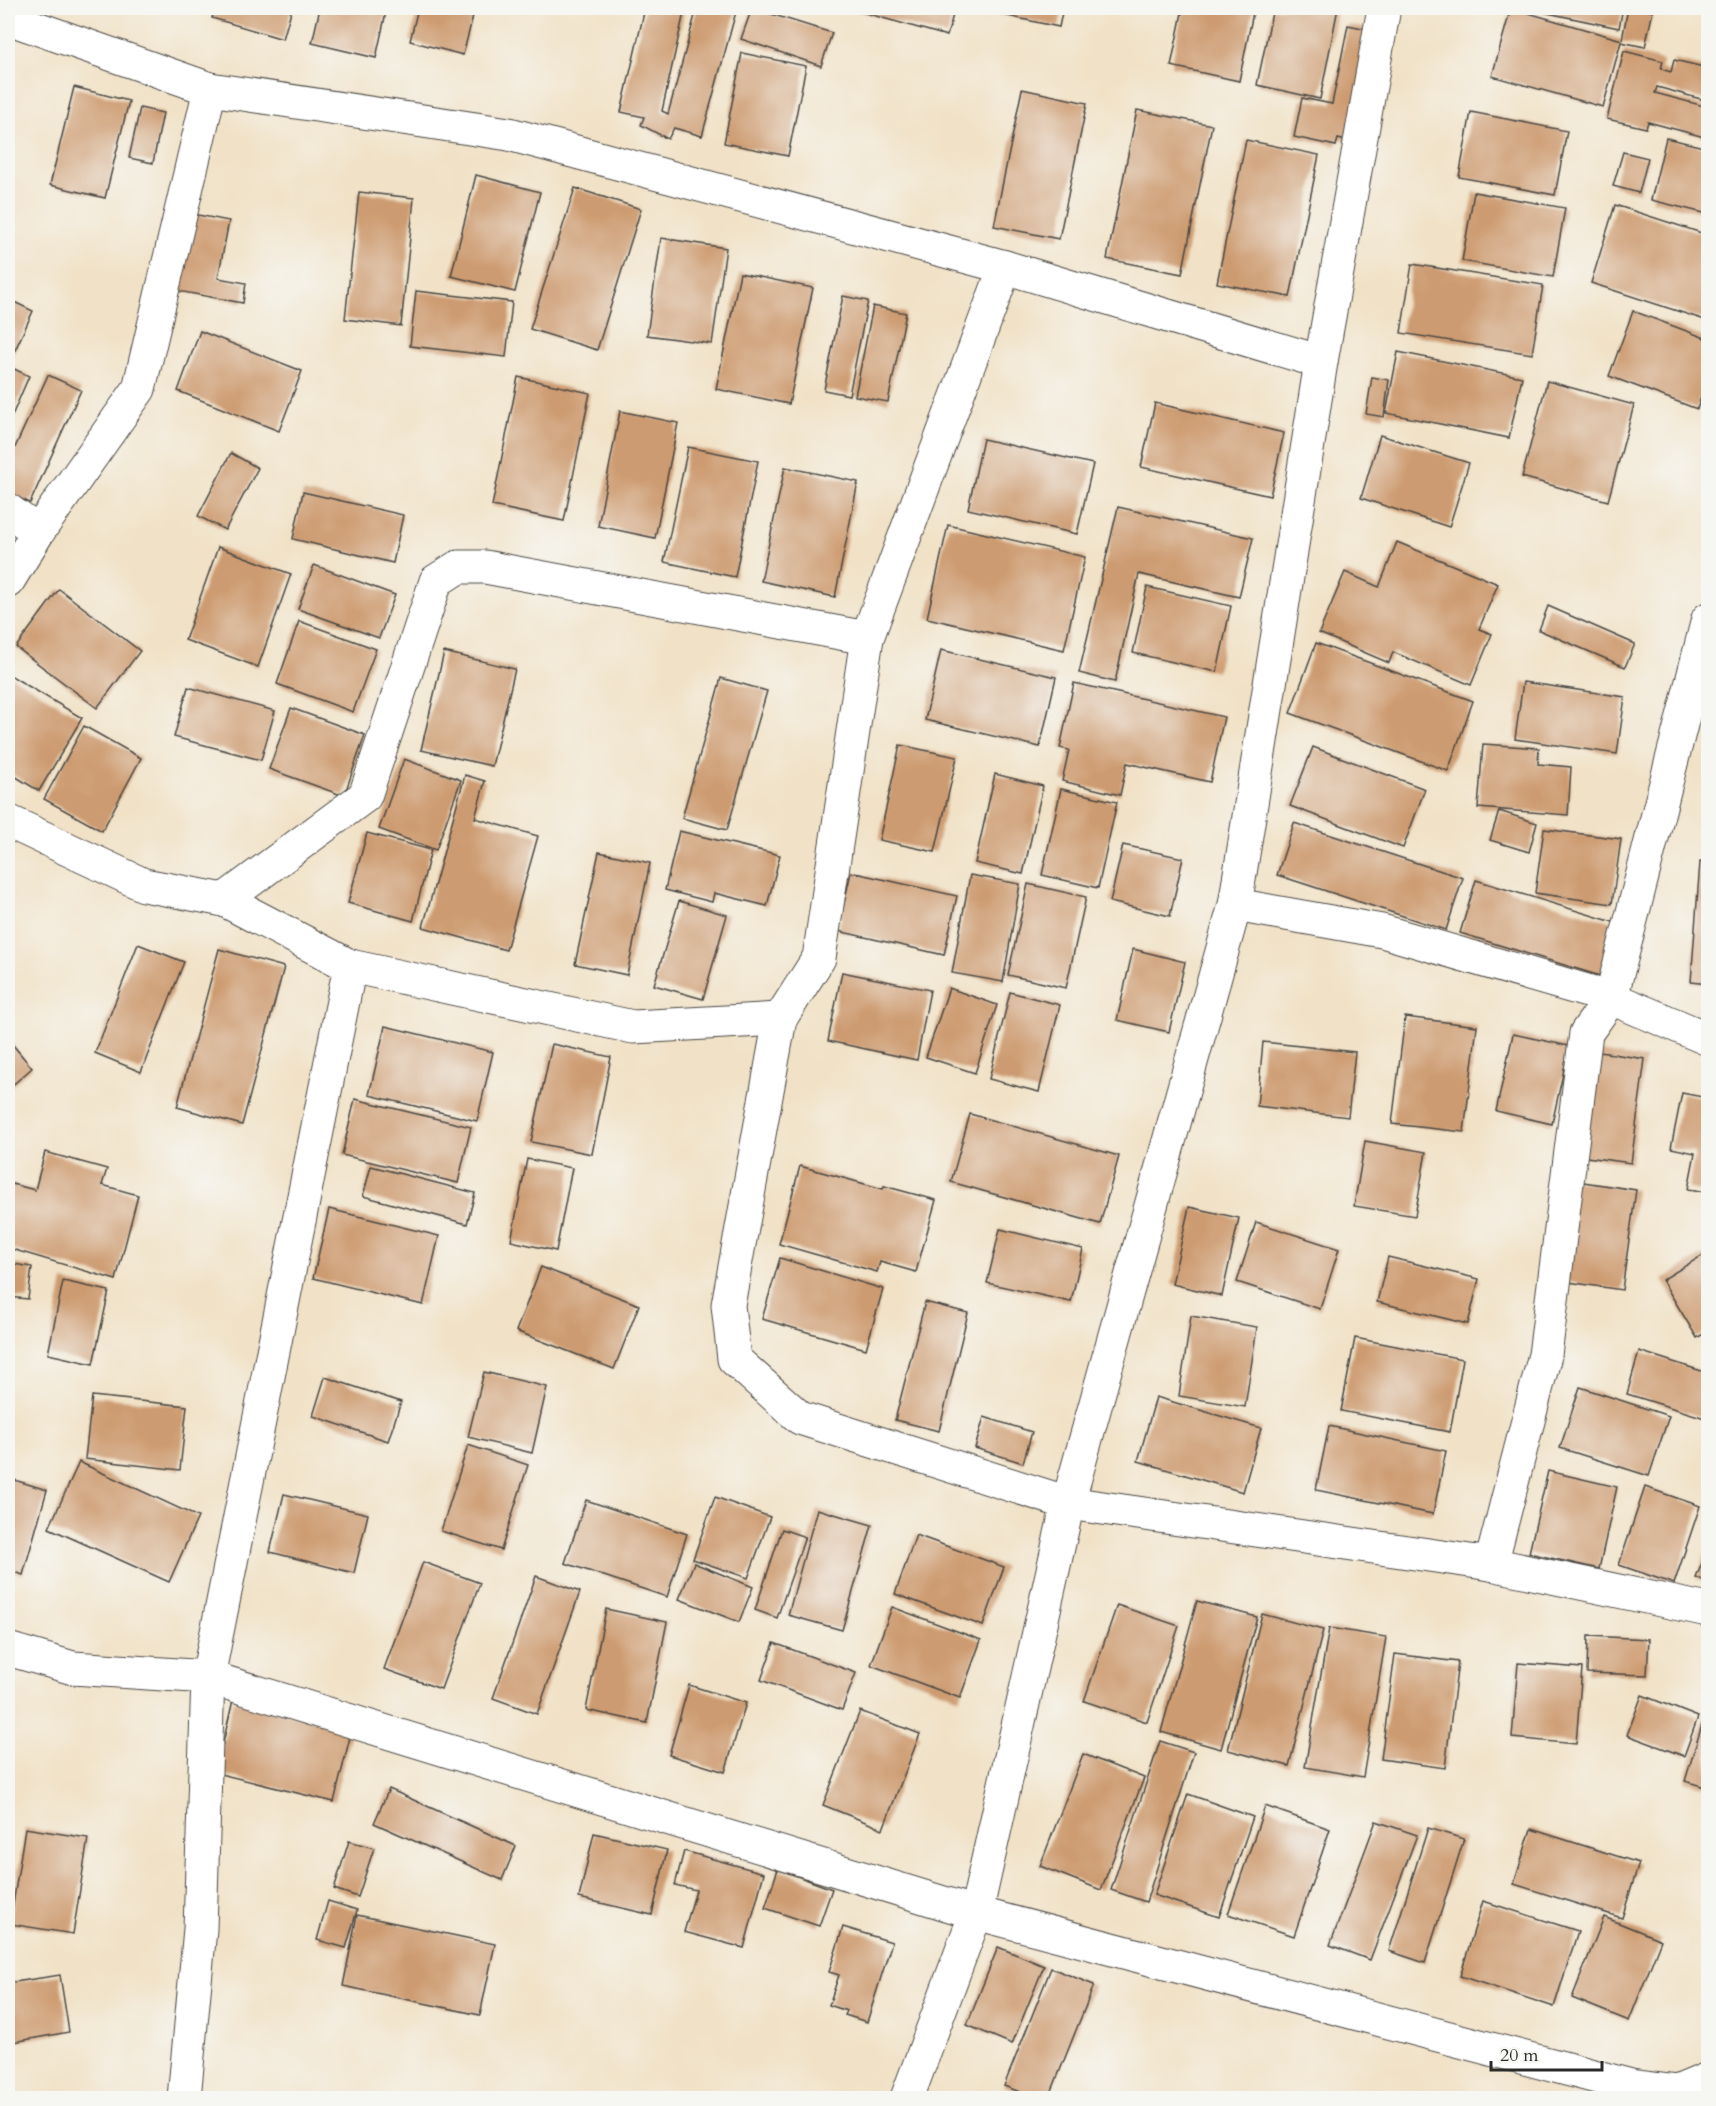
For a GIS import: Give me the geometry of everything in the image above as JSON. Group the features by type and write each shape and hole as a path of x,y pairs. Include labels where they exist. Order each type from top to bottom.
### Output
{"street":[{"path":"907,2098 976,1913 1068,1503 1235,905 1321,362 1384,8"},
{"path":"8,18 210,89 508,134 1005,267 1321,362"},
{"path":"8,581 38,532 139,389 210,89"},
{"path":"1005,267 867,638 819,958 780,1019 728,1305 734,1359 800,1418 1068,1503 1491,1564 1708,1610"},
{"path":"8,510 38,532"},
{"path":"224,900 365,796 436,581 458,567 485,567 867,638"},
{"path":"1491,1564 1545,1355 1586,1033 1611,998 1708,619"},
{"path":"8,821 144,885 224,900 350,966 633,1027 780,1019"},
{"path":"1235,905 1382,931 1611,998 1708,1039"},
{"path":"184,2098 200,1929 208,1677 350,966"},
{"path":"8,1649 73,1668 208,1677 976,1913 1631,2086 1677,2092 1708,2079"}],"building":[{"path":"215,8 292,8 283,39 212,18"},
{"path":"320,8 387,8 376,58 312,43"},
{"path":"418,8 475,8 463,55 410,41"},
{"path":"645,8 685,8 662,111 668,114 697,8 737,8 702,136 674,128 668,139 641,125 644,117 621,112"},
{"path":"752,8 832,33 821,66 741,39"},
{"path":"859,8 955,8 947,36 858,11"},
{"path":"996,8 1063,8 1059,27 994,13"},
{"path":"1183,8 1254,8 1239,81 1171,66"},
{"path":"1273,8 1338,8 1320,99 1257,85"},
{"path":"1511,8 1622,40 1628,8 1653,11 1645,47 1621,42 1603,107 1492,76"},
{"path":"1524,8 1623,8 1619,28"},
{"path":"1348,25 1382,32 1359,144 1338,139 1336,146 1294,137 1302,98 1332,104"},
{"path":"1624,51 1663,61 1661,69 1671,72 1674,60 1708,68 1708,101 1657,87 1655,93 1708,107 1708,138 1648,122 1646,128 1607,119"},
{"path":"742,53 806,66 788,156 724,143"},
{"path":"74,87 129,101 105,198 50,185"},
{"path":"1022,89 1087,103 1059,239 994,226"},
{"path":"140,108 163,113 153,163 129,158"},
{"path":"1137,110 1212,125 1182,274 1107,259"},
{"path":"1471,112 1567,131 1555,195 1459,177"},
{"path":"1666,138 1708,148 1708,214 1651,200"},
{"path":"1246,140 1319,155 1290,297 1217,283"},
{"path":"1623,152 1648,158 1639,193 1613,186"},
{"path":"476,175 540,192 515,292 451,276"},
{"path":"575,188 641,209 597,350 530,329"},
{"path":"359,192 414,198 401,326 345,319"},
{"path":"1474,192 1565,208 1553,277 1462,261"},
{"path":"1615,205 1708,235 1708,321 1591,283"},
{"path":"193,214 229,221 218,278 246,283 243,303 178,291"},
{"path":"661,238 726,248 712,344 647,335"},
{"path":"1412,264 1543,285 1532,354 1401,333"},
{"path":"740,273 813,288 789,404 716,389"},
{"path":"416,291 512,302 506,357 410,346"},
{"path":"843,296 868,301 849,395 824,390"},
{"path":"10,300 33,311 11,359 8,358"},
{"path":"873,306 906,313 888,402 855,396"},
{"path":"1633,311 1708,339 1708,378 1697,409 1609,376"},
{"path":"200,331 302,371 279,431 178,391"},
{"path":"1398,352 1522,377 1509,438 1386,413"},
{"path":"8,366 29,376 8,425"},
{"path":"48,375 81,390 30,503 8,493 8,463"},
{"path":"518,377 590,393 564,521 492,506"},
{"path":"1372,377 1389,380 1384,417 1366,414"},
{"path":"1547,381 1634,405 1608,501 1522,477"},
{"path":"1155,403 1284,433 1270,496 1141,467"},
{"path":"620,411 678,423 655,538 598,526"},
{"path":"1380,435 1469,463 1449,527 1361,498"},
{"path":"983,439 1093,464 1077,534 968,509"},
{"path":"688,447 758,461 735,577 664,562"},
{"path":"231,453 258,468 225,530 198,516"},
{"path":"785,467 858,482 835,597 761,581"},
{"path":"303,492 403,515 393,563 293,539"},
{"path":"1118,507 1253,538 1239,597 1139,574 1115,682 1079,673"},
{"path":"948,525 1085,557 1064,650 927,618"},
{"path":"1397,542 1498,584 1479,629 1492,634 1471,685 1393,652 1389,663 1319,633 1345,572 1379,587"},
{"path":"218,547 291,574 258,667 185,640"},
{"path":"314,565 395,595 379,638 298,609"},
{"path":"1147,587 1231,606 1217,672 1133,653"},
{"path":"59,589 140,651 97,708 16,647"},
{"path":"1548,606 1635,644 1625,667 1539,630"},
{"path":"299,621 376,649 353,712 277,684"},
{"path":"1316,643 1473,701 1448,771 1290,713"},
{"path":"941,650 1056,677 1040,747 925,720"},
{"path":"444,652 515,669 492,766 421,750"},
{"path":"8,674 82,718 39,791 8,772"},
{"path":"721,678 767,691 727,830 682,818"},
{"path":"1523,682 1625,697 1617,754 1515,739"},
{"path":"1074,683 1224,717 1210,782 1127,763 1120,795 1062,781 1069,750 1060,748"},
{"path":"188,687 275,711 261,760 174,737"},
{"path":"291,708 365,735 344,796 269,769"},
{"path":"84,726 141,758 102,831 44,799"},
{"path":"1483,744 1539,748 1538,764 1571,767 1568,815 1478,808"},
{"path":"900,745 957,757 935,852 879,840"},
{"path":"1313,747 1425,789 1403,848 1290,806"},
{"path":"404,759 461,780 436,850 379,829"},
{"path":"995,774 1043,786 1023,874 975,863"},
{"path":"465,775 485,781 475,818 538,836 506,950 423,927"},
{"path":"1061,789 1117,802 1098,888 1042,875"},
{"path":"1499,811 1537,823 1529,852 1490,840"},
{"path":"1294,823 1463,878 1446,930 1277,875"},
{"path":"1544,829 1621,839 1612,904 1535,893"},
{"path":"679,831 780,855 767,906 714,893 712,902 665,890"},
{"path":"367,833 431,850 413,921 348,903"},
{"path":"1123,845 1183,858 1170,916 1110,902"},
{"path":"599,852 650,863 627,975 575,964"},
{"path":"1700,862 1708,863 1708,984 1691,982"},
{"path":"851,872 957,896 944,955 838,931"},
{"path":"970,875 1020,884 1003,982 952,973"},
{"path":"1476,880 1623,925 1607,978 1460,933"},
{"path":"1028,884 1086,897 1066,988 1008,975"},
{"path":"679,901 727,915 703,999 654,985"},
{"path":"138,944 184,962 141,1072 95,1053"},
{"path":"219,949 284,967 242,1125 177,1107"},
{"path":"1133,949 1185,962 1169,1032 1117,1020"},
{"path":"842,972 930,990 917,1060 828,1041"},
{"path":"949,988 997,1005 975,1073 926,1057"},
{"path":"1010,992 1060,1005 1039,1092 989,1079"},
{"path":"1405,1017 1477,1026 1464,1132 1392,1124"},
{"path":"385,1026 493,1052 477,1121 369,1095"},
{"path":"1513,1034 1569,1046 1552,1124 1496,1111"},
{"path":"8,1039 32,1068 8,1089"},
{"path":"1263,1042 1355,1052 1348,1117 1257,1106"},
{"path":"552,1044 611,1057 592,1154 531,1142"},
{"path":"1593,1051 1645,1059 1631,1163 1579,1156"},
{"path":"1682,1093 1708,1098 1708,1192 1688,1189 1695,1153 1671,1148"},
{"path":"355,1099 471,1127 458,1183 342,1155"},
{"path":"970,1114 1119,1156 1100,1224 951,1182"},
{"path":"1365,1141 1426,1152 1415,1216 1354,1206"},
{"path":"45,1152 107,1169 102,1185 138,1195 116,1280 8,1248 8,1183 35,1190"},
{"path":"527,1159 572,1168 556,1251 511,1241"},
{"path":"371,1166 475,1193 467,1224 363,1196"},
{"path":"800,1166 883,1189 884,1186 936,1200 916,1272 880,1262 877,1272 779,1244"},
{"path":"1570,1180 1636,1190 1622,1290 1555,1280"},
{"path":"1189,1207 1239,1218 1222,1296 1172,1284"},
{"path":"329,1209 439,1236 423,1305 313,1278"},
{"path":"1256,1222 1339,1249 1320,1309 1237,1282"},
{"path":"1000,1229 1083,1249 1071,1302 987,1283"},
{"path":"1708,1252 1708,1331 1697,1338 1662,1280"},
{"path":"1388,1257 1479,1279 1468,1324 1377,1302"},
{"path":"780,1258 883,1289 866,1349 762,1319"},
{"path":"8,1263 32,1267 28,1299 8,1297"},
{"path":"541,1267 639,1305 614,1369 516,1331"},
{"path":"63,1281 109,1291 93,1364 48,1354"},
{"path":"925,1302 968,1313 939,1431 895,1420"},
{"path":"1191,1316 1257,1327 1245,1407 1179,1396"},
{"path":"1355,1338 1463,1359 1450,1432 1341,1411"},
{"path":"1639,1351 1708,1373 1708,1419 1627,1394"},
{"path":"484,1372 547,1387 532,1453 468,1437"},
{"path":"325,1377 401,1402 388,1441 313,1416"},
{"path":"1580,1387 1669,1416 1649,1476 1560,1448"},
{"path":"92,1396 187,1406 180,1470 85,1459"},
{"path":"1156,1397 1261,1428 1243,1492 1138,1461"},
{"path":"984,1417 1032,1432 1023,1463 975,1448"},
{"path":"1329,1426 1446,1451 1433,1514 1316,1490"},
{"path":"468,1445 528,1465 501,1550 441,1531"},
{"path":"79,1462 198,1517 169,1582 49,1528"},
{"path":"1548,1471 1617,1487 1599,1569 1529,1553"},
{"path":"8,1478 47,1490 23,1575 8,1570"},
{"path":"1645,1487 1700,1506 1674,1584 1619,1565"},
{"path":"284,1494 368,1514 354,1573 270,1552"},
{"path":"715,1497 770,1517 748,1578 693,1559"},
{"path":"586,1500 687,1534 667,1597 565,1563"},
{"path":"817,1509 872,1525 842,1630 788,1615"},
{"path":"782,1529 805,1537 777,1618 755,1610"},
{"path":"916,1535 1004,1567 983,1626 895,1594"},
{"path":"1708,1548 1708,1583 1696,1578"},
{"path":"423,1562 480,1583 441,1689 384,1669"},
{"path":"694,1563 753,1587 739,1622 679,1599"},
{"path":"536,1576 580,1592 537,1714 493,1698"},
{"path":"1197,1601 1257,1617 1221,1749 1161,1732"},
{"path":"1117,1605 1179,1626 1147,1722 1084,1701"},
{"path":"892,1607 981,1640 960,1698 871,1665"},
{"path":"606,1609 667,1622 647,1723 586,1710"},
{"path":"1262,1614 1323,1630 1289,1766 1228,1750"},
{"path":"1329,1628 1386,1637 1363,1777 1305,1767"},
{"path":"1588,1636 1649,1639 1647,1675 1587,1673"},
{"path":"774,1643 856,1673 842,1710 761,1680"},
{"path":"1395,1654 1458,1662 1445,1768 1381,1759"},
{"path":"1518,1663 1582,1668 1576,1744 1512,1738"},
{"path":"689,1685 746,1703 725,1772 669,1755"},
{"path":"1642,1695 1698,1717 1684,1756 1627,1735"},
{"path":"233,1700 352,1729 334,1802 216,1773"},
{"path":"1708,1705 1708,1788 1685,1781"},
{"path":"860,1711 920,1734 883,1829 823,1805"},
{"path":"1160,1741 1194,1752 1146,1902 1111,1890"},
{"path":"1083,1754 1144,1778 1101,1890 1040,1866"},
{"path":"389,1789 516,1846 502,1880 374,1823"},
{"path":"1188,1794 1253,1817 1219,1917 1154,1895"},
{"path":"1265,1806 1330,1829 1294,1936 1228,1914"},
{"path":"1376,1821 1417,1835 1370,1960 1330,1945"},
{"path":"25,1828 88,1838 73,1934 10,1924"},
{"path":"1428,1828 1464,1839 1425,1963 1389,1951"},
{"path":"1531,1829 1639,1863 1622,1918 1514,1884"},
{"path":"594,1833 667,1850 652,1915 579,1898"},
{"path":"349,1841 374,1848 358,1897 334,1889"},
{"path":"684,1851 764,1873 744,1948 684,1932 696,1890 675,1885"},
{"path":"778,1869 832,1889 819,1926 765,1908"},
{"path":"328,1901 357,1910 346,1948 317,1940"},
{"path":"1483,1901 1578,1931 1554,2007 1460,1976"},
{"path":"357,1915 495,1944 480,2015 343,1986"},
{"path":"1604,1917 1661,1940 1629,2021 1572,1998"},
{"path":"843,1927 892,1942 867,2022 845,2015 847,2011 829,2005 839,1975 829,1972"},
{"path":"998,1947 1044,1966 1012,2044 967,2025"},
{"path":"1051,1968 1094,1985 1049,2098 1036,2098 1004,2086"},
{"path":"60,1975 69,2032 8,2043 8,1983"}]}
